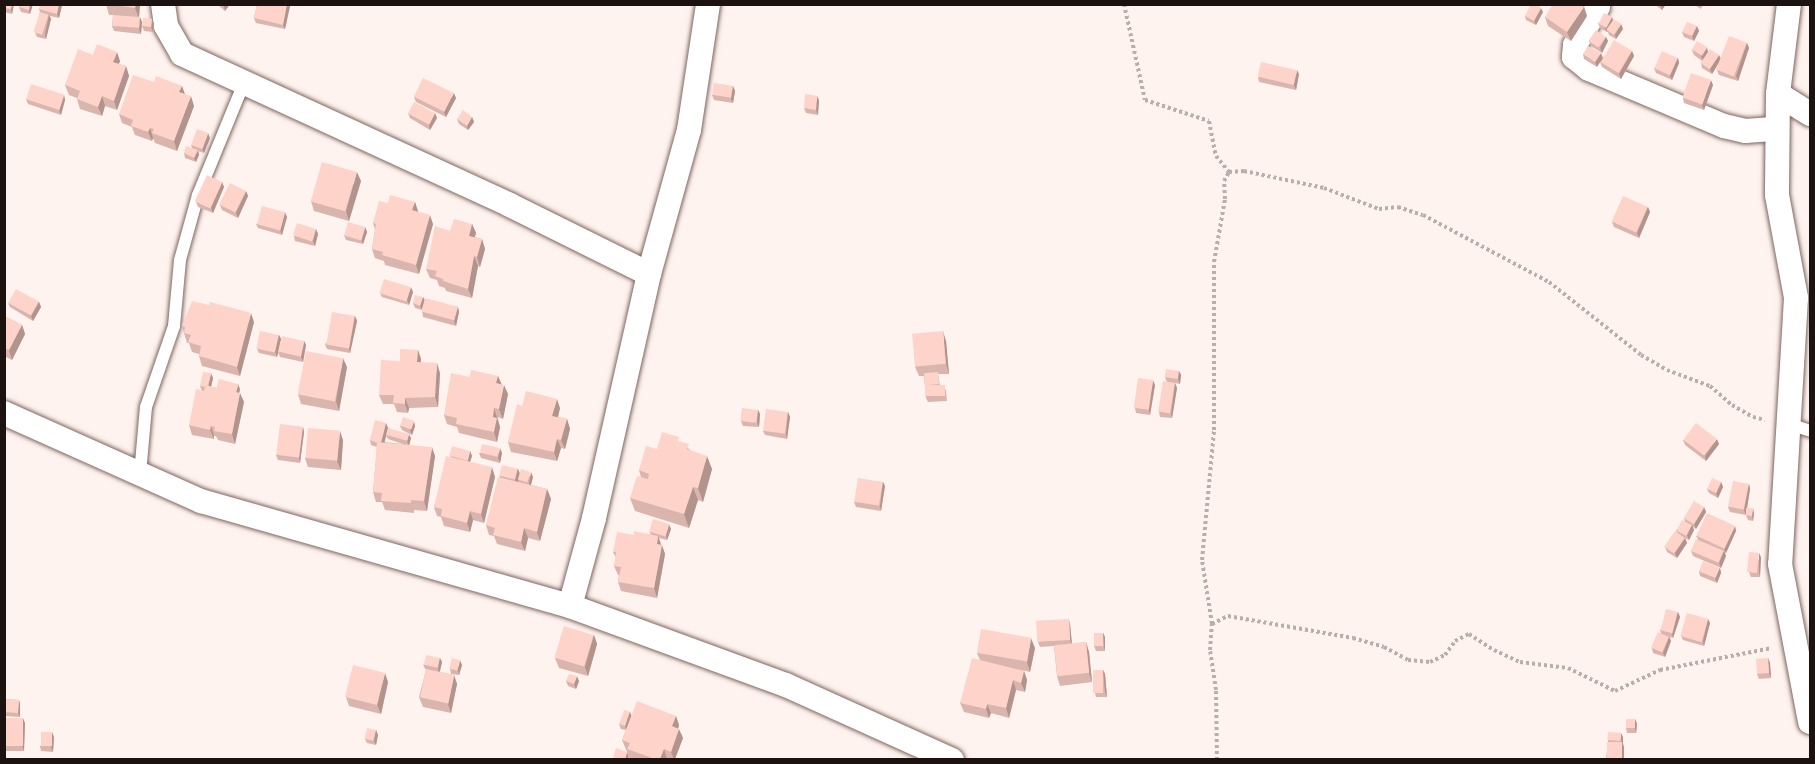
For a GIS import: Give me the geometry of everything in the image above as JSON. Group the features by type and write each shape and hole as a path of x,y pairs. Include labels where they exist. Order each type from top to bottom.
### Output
{"street":[{"path":"163,4 165,26 182,54 510,206 649,274"},
{"path":"570,606 594,518 649,274 689,130 708,4"},
{"path":"1790,4 1778,94 1777,195 1796,298 1800,427 1780,564 1803,652 1810,722"},
{"path":"1598,7 1575,45 1574,57 1589,69 1724,126 1745,131 1778,129"},
{"path":"1778,94 1810,114"},
{"path":"4,413 201,501 570,606 786,685 952,759"}],"lane":[{"path":"140,474 146,407 174,326 180,260 198,195 244,83"}],"path":[{"path":"1124,4 1145,100 1209,122 1216,156 1229,172"},
{"path":"1229,172 1244,171 1324,188 1379,209 1398,207 1423,216 1549,282 1641,355 1667,370 1710,386 1732,405 1753,417 1800,427"},
{"path":"1217,759 1216,690 1210,650 1212,624 1202,560 1214,430 1214,262 1225,199 1224,181 1229,172"},
{"path":"1212,624 1228,616 1353,638 1384,647 1408,660 1430,662 1445,655 1455,641 1469,634 1494,650 1520,662 1568,668 1615,692 1660,670 1803,652"}],"building":[{"path":"4,4 12,4 11,9 4,8"},
{"path":"20,4 30,4 29,10 19,7"},
{"path":"40,4 59,4 57,14 39,9"},
{"path":"106,4 136,4 135,8"},
{"path":"257,4 287,4 283,25 254,18"},
{"path":"1531,4 1536,4 1541,8 1534,21 1525,16"},
{"path":"1553,4 1581,4 1584,7 1567,32 1545,17"},
{"path":"40,12 49,15 42,35 34,32"},
{"path":"1604,13 1612,17 1607,28 1599,24"},
{"path":"113,15 140,17 139,28 112,26"},
{"path":"143,18 152,19 151,27 142,26"},
{"path":"1614,19 1621,24 1614,35 1606,30"},
{"path":"1687,22 1697,26 1692,36 1682,32"},
{"path":"1596,30 1606,37 1598,48 1589,41"},
{"path":"1729,36 1747,43 1734,76 1716,70"},
{"path":"1614,40 1632,51 1619,73 1601,62"},
{"path":"1697,41 1707,47 1702,56 1692,50"},
{"path":"97,44 117,52 113,62 126,66 114,101 102,96 98,107 77,99 80,91 65,85 78,49 93,55"},
{"path":"1588,46 1601,53 1595,62 1583,54"},
{"path":"1710,49 1719,55 1710,69 1700,63"},
{"path":"1662,51 1678,58 1670,75 1654,68"},
{"path":"1261,62 1297,70 1294,85 1258,77"},
{"path":"1691,73 1711,80 1702,104 1683,98"},
{"path":"133,75 154,82 156,76 182,86 179,92 191,96 174,141 152,133 154,129 150,128 148,132 131,126 133,120 119,114"},
{"path":"423,78 454,93 444,112 414,97"},
{"path":"714,83 733,86 731,98 712,95"},
{"path":"31,84 64,95 59,110 26,99"},
{"path":"805,94 817,96 816,110 804,108"},
{"path":"414,102 435,113 429,125 408,113"},
{"path":"463,110 472,117 467,126 457,119"},
{"path":"197,129 208,133 202,149 191,145"},
{"path":"186,146 198,150 194,158 184,153"},
{"path":"322,162 357,172 345,211 311,201"},
{"path":"207,175 222,182 210,208 195,201"},
{"path":"230,183 246,191 235,213 219,204"},
{"path":"390,195 415,202 412,210 430,215 416,265 382,255 383,252 372,249 376,224 373,223 379,201 388,203"},
{"path":"1623,196 1648,207 1636,233 1612,222"},
{"path":"262,206 285,212 280,231 257,224"},
{"path":"454,219 472,224 469,236 482,239 477,257 474,256 468,289 443,281 435,276 437,271 426,269 435,226 450,231"},
{"path":"348,222 365,227 361,240 344,235"},
{"path":"297,223 316,229 312,242 293,235"},
{"path":"384,279 411,287 406,302 380,293"},
{"path":"16,289 39,302 31,316 8,303"},
{"path":"415,295 423,297 420,306 413,303"},
{"path":"425,298 458,307 454,320 421,312"},
{"path":"192,301 209,305 210,302 251,313 237,367 199,356 201,346 188,342 191,335 184,333 185,327 182,326"},
{"path":"332,312 355,316 349,348 326,344"},
{"path":"4,316 22,325 9,350 4,348"},
{"path":"260,331 279,335 275,353 256,349"},
{"path":"943,331 946,364 915,367 912,334"},
{"path":"282,336 304,341 301,357 278,352"},
{"path":"400,349 418,350 417,362 437,363 435,397 405,398 405,404 393,403 394,395 379,395 381,360 400,361"},
{"path":"306,351 343,358 335,401 298,394"},
{"path":"1166,369 1179,371 1178,379 1165,377"},
{"path":"471,370 498,376 496,383 504,385 499,409 494,408 493,417 497,418 494,432 456,424 457,418 444,415 451,373 470,377"},
{"path":"203,372 211,373 208,386 204,387 200,386"},
{"path":"938,372 939,384 925,385 924,373"},
{"path":"1138,378 1153,380 1149,410 1134,408"},
{"path":"219,379 238,384 236,393 217,388"},
{"path":"1163,381 1175,383 1170,413 1158,412"},
{"path":"205,385 240,393 232,434 214,431 215,427 211,426 210,430 189,425 196,389 204,391"},
{"path":"925,385 945,385 945,396 925,396"},
{"path":"526,391 557,399 552,416 567,419 561,440 557,439 554,452 508,442 517,404 522,406"},
{"path":"742,408 758,410 756,423 740,421"},
{"path":"766,409 788,412 785,434 763,431"},
{"path":"403,417 414,421 411,430 400,425"},
{"path":"375,420 386,423 381,442 377,443 370,440"},
{"path":"1696,423 1717,439 1704,455 1683,440"},
{"path":"280,424 303,427 299,458 276,455"},
{"path":"308,428 340,431 337,461 305,458"},
{"path":"388,428 409,434 407,441 386,435"},
{"path":"662,432 679,437 678,441 689,444 687,449 707,456 698,488 693,487 684,514 630,498 637,476 648,479 649,474 639,470 646,446 657,449"},
{"path":"377,442 432,447 424,501 411,500 411,503 381,501 382,493 373,492"},
{"path":"482,444 500,448 498,457 480,453"},
{"path":"452,446 470,451 468,461 449,456"},
{"path":"446,456 492,467 481,514 470,511 467,523 441,516 442,509 434,507"},
{"path":"502,465 518,469 515,480 499,476"},
{"path":"521,469 531,472 527,482 518,480"},
{"path":"498,477 547,489 537,532 524,528 521,542 493,535 495,528 486,525"},
{"path":"858,478 883,482 879,506 854,502"},
{"path":"1712,478 1721,482 1716,493 1707,489"},
{"path":"1733,481 1749,484 1744,510 1728,507"},
{"path":"1694,501 1704,507 1694,524 1684,518"},
{"path":"1746,508 1753,508 1752,516 1746,515"},
{"path":"1707,513 1735,526 1725,549 1696,536"},
{"path":"653,519 669,524 665,536 649,531"},
{"path":"1682,520 1692,525 1686,536 1677,531"},
{"path":"634,531 658,536 657,544 662,545 654,588 618,582 621,567 614,566 616,552 613,552 617,532 634,535"},
{"path":"1675,531 1685,538 1674,553 1664,547"},
{"path":"1696,539 1724,551 1719,563 1691,551"},
{"path":"1749,552 1759,553 1757,573 1747,572"},
{"path":"1703,561 1720,568 1716,578 1699,571"},
{"path":"1666,609 1678,612 1672,633 1661,630"},
{"path":"1687,613 1708,619 1702,642 1680,636"},
{"path":"1069,619 1070,640 1037,642 1036,621"},
{"path":"564,626 594,635 584,667 554,658"},
{"path":"981,629 1031,638 1027,661 977,653"},
{"path":"1658,632 1669,637 1662,652 1651,648"},
{"path":"1094,633 1103,633 1103,646 1094,646"},
{"path":"1086,642 1089,673 1057,676 1054,645"},
{"path":"426,655 440,658 438,668 424,665"},
{"path":"452,658 460,660 457,671 449,669"},
{"path":"972,658 1024,671 1021,683 1013,680 1006,708 987,704 986,709 960,703"},
{"path":"1768,658 1769,673 1757,674 1756,659"},
{"path":"353,665 385,673 377,705 345,697"},
{"path":"426,669 454,675 448,703 420,697"},
{"path":"1093,670 1103,670 1103,693 1093,693"},
{"path":"569,674 577,676 574,684 566,681"},
{"path":"4,699 19,700 18,713 4,712"},
{"path":"637,701 676,716 672,726 679,729 671,752 664,749 660,759 627,749 630,743 622,740"},
{"path":"624,710 630,712 625,726 619,724"},
{"path":"4,718 23,718 23,746 4,746"},
{"path":"1626,719 1635,719 1635,728 1626,728"},
{"path":"367,728 376,730 373,741 365,739"},
{"path":"41,732 52,732 52,746 41,746"},
{"path":"1608,732 1621,733 1620,741 1607,740"},
{"path":"1607,742 1622,742 1622,759 1607,759"},
{"path":"616,748 627,752 625,759 613,759"}]}
